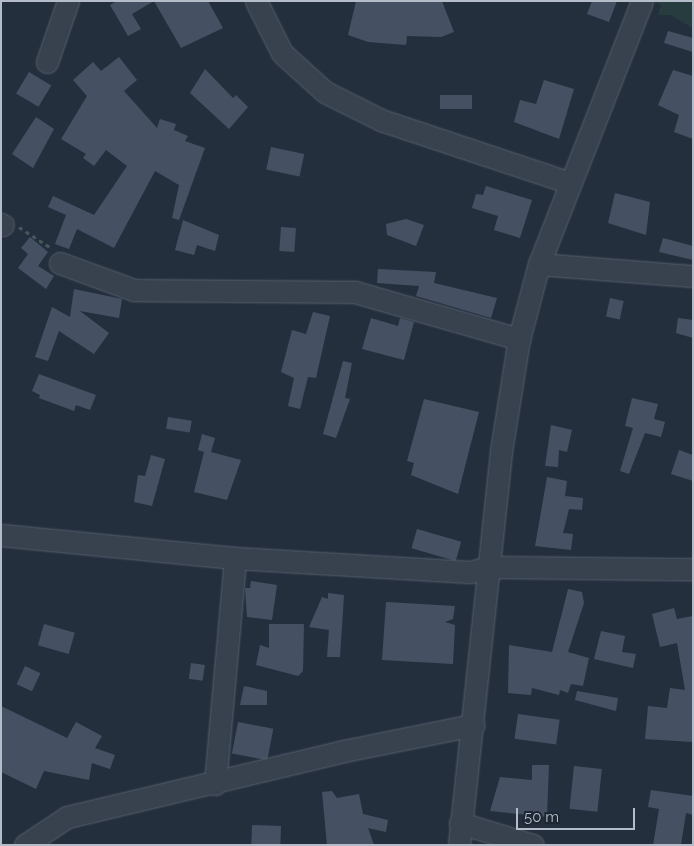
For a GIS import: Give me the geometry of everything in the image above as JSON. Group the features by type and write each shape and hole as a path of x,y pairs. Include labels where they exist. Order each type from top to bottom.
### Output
{"street":[{"path":"47,62 68,1"},
{"path":"256,1 282,53 325,92 381,120 570,183"},
{"path":"459,845 489,567 519,339 539,264 642,1"},
{"path":"60,263 134,290 356,292 519,339"},
{"path":"539,264 693,276"},
{"path":"1,535 235,558 470,572 489,567 693,569"},
{"path":"215,784 235,558"},
{"path":"25,845 66,817 215,784 344,751 473,726"},
{"path":"460,823 533,845"}],"path":[{"path":"2,225 24,230 55,251 60,263"}],"green space":[{"path":"651,1 693,1 693,28 670,15 658,15 661,5"}],"building":[{"path":"117,1 154,1 132,14 141,29 128,36 110,5"},
{"path":"154,1 208,1 223,28 181,48"},
{"path":"356,1 442,1 454,32 441,37 407,36 406,45 368,42 348,35"},
{"path":"592,1 617,1 609,22 587,14"},
{"path":"668,31 693,38 693,52 664,43"},
{"path":"119,57 137,80 124,91 157,128 160,119 176,124 174,130 188,136 185,141 205,148 179,220 172,218 179,185 155,171 114,248 77,229 69,249 55,244 66,215 48,207 53,196 94,215 127,166 106,150 94,166 83,158 86,154 61,139 87,96 73,80 93,62 101,71"},
{"path":"205,69 233,98 236,95 248,107 229,129 190,93"},
{"path":"673,70 693,76 693,139 674,132 679,115 658,105"},
{"path":"29,72 51,85 38,107 16,93"},
{"path":"544,80 574,89 559,139 514,122 520,100 536,104"},
{"path":"440,95 472,95 472,109 440,109"},
{"path":"36,117 54,129 33,168 12,154"},
{"path":"271,147 304,154 299,177 266,169"},
{"path":"486,186 532,200 520,238 494,230 498,216 472,208 476,194 483,195"},
{"path":"615,193 650,202 646,235 608,223"},
{"path":"406,219 424,225 416,246 387,235 386,224"},
{"path":"183,220 219,235 215,251 197,245 194,255 175,250"},
{"path":"281,227 296,228 294,252 279,251"},
{"path":"30,237 48,252 38,266 54,276 46,289 18,268 28,254 21,248"},
{"path":"663,238 693,246 693,260 659,252"},
{"path":"378,269 436,272 434,283 497,298 491,318 416,296 419,286 377,283"},
{"path":"74,289 122,299 119,318 80,311 109,333 94,354 59,331 48,361 35,357 52,307 70,317"},
{"path":"610,298 624,301 620,319 606,317"},
{"path":"313,312 330,316 316,378 308,377 300,409 288,406 294,378 281,372 292,330 306,334"},
{"path":"371,318 398,326 400,318 414,322 404,360 362,349"},
{"path":"678,318 693,320 693,338 676,333"},
{"path":"343,361 352,363 345,398 350,399 336,438 323,434"},
{"path":"39,374 96,395 90,410 76,405 74,411 39,398 40,395 32,391"},
{"path":"632,398 658,404 654,419 665,422 661,437 645,433 629,474 620,471 633,428 625,426"},
{"path":"424,399 479,412 458,494 411,475 414,463 407,461"},
{"path":"168,417 192,421 190,433 166,429"},
{"path":"551,425 572,430 567,452 559,450 558,467 545,466"},
{"path":"202,434 215,438 211,452 241,460 227,500 194,492 204,452 198,450"},
{"path":"679,450 693,455 693,481 671,474"},
{"path":"151,455 165,459 152,506 134,502 138,475 145,476"},
{"path":"547,477 567,481 565,496 583,498 582,510 569,509 563,533 573,534 571,550 535,546"},
{"path":"417,529 461,542 456,561 411,548"},
{"path":"251,581 277,585 272,620 247,617 245,588 250,588"},
{"path":"568,589 582,592 584,603 568,652 589,658 583,686 571,684 568,693 560,690 559,695 532,688 531,695 508,693 509,645 552,652"},
{"path":"328,593 344,595 340,657 327,657 329,630 309,627 322,597 328,599"},
{"path":"386,602 455,606 453,619 445,622 455,625 453,664 382,660"},
{"path":"674,608 677,619 693,616 693,742 645,739 648,706 667,708 670,688 685,690 677,643 660,647 652,614"},
{"path":"44,624 75,633 69,654 38,645"},
{"path":"269,624 304,624 303,671 298,676 256,665 260,645 269,648"},
{"path":"601,631 625,636 622,652 636,654 633,668 594,659"},
{"path":"191,663 205,665 203,681 189,679"},
{"path":"25,666 40,673 32,691 17,684"},
{"path":"244,686 267,691 267,705 240,705"},
{"path":"577,691 618,698 616,711 575,700"},
{"path":"1,706 67,738 76,722 102,736 95,748 115,755 110,769 92,763 89,780 44,771 36,789 1,772"},
{"path":"518,714 560,720 556,745 515,739"},
{"path":"238,722 273,729 267,760 232,753"},
{"path":"532,765 549,765 547,817 490,811 500,777 532,780"},
{"path":"574,766 602,769 597,812 570,809"},
{"path":"651,790 693,796 693,815 686,813 681,845 653,845 659,809 648,807"},
{"path":"332,791 337,798 359,794 363,814 388,820 386,832 368,828 374,845 327,845 322,792"},
{"path":"252,825 281,826 280,845 251,845"}]}
